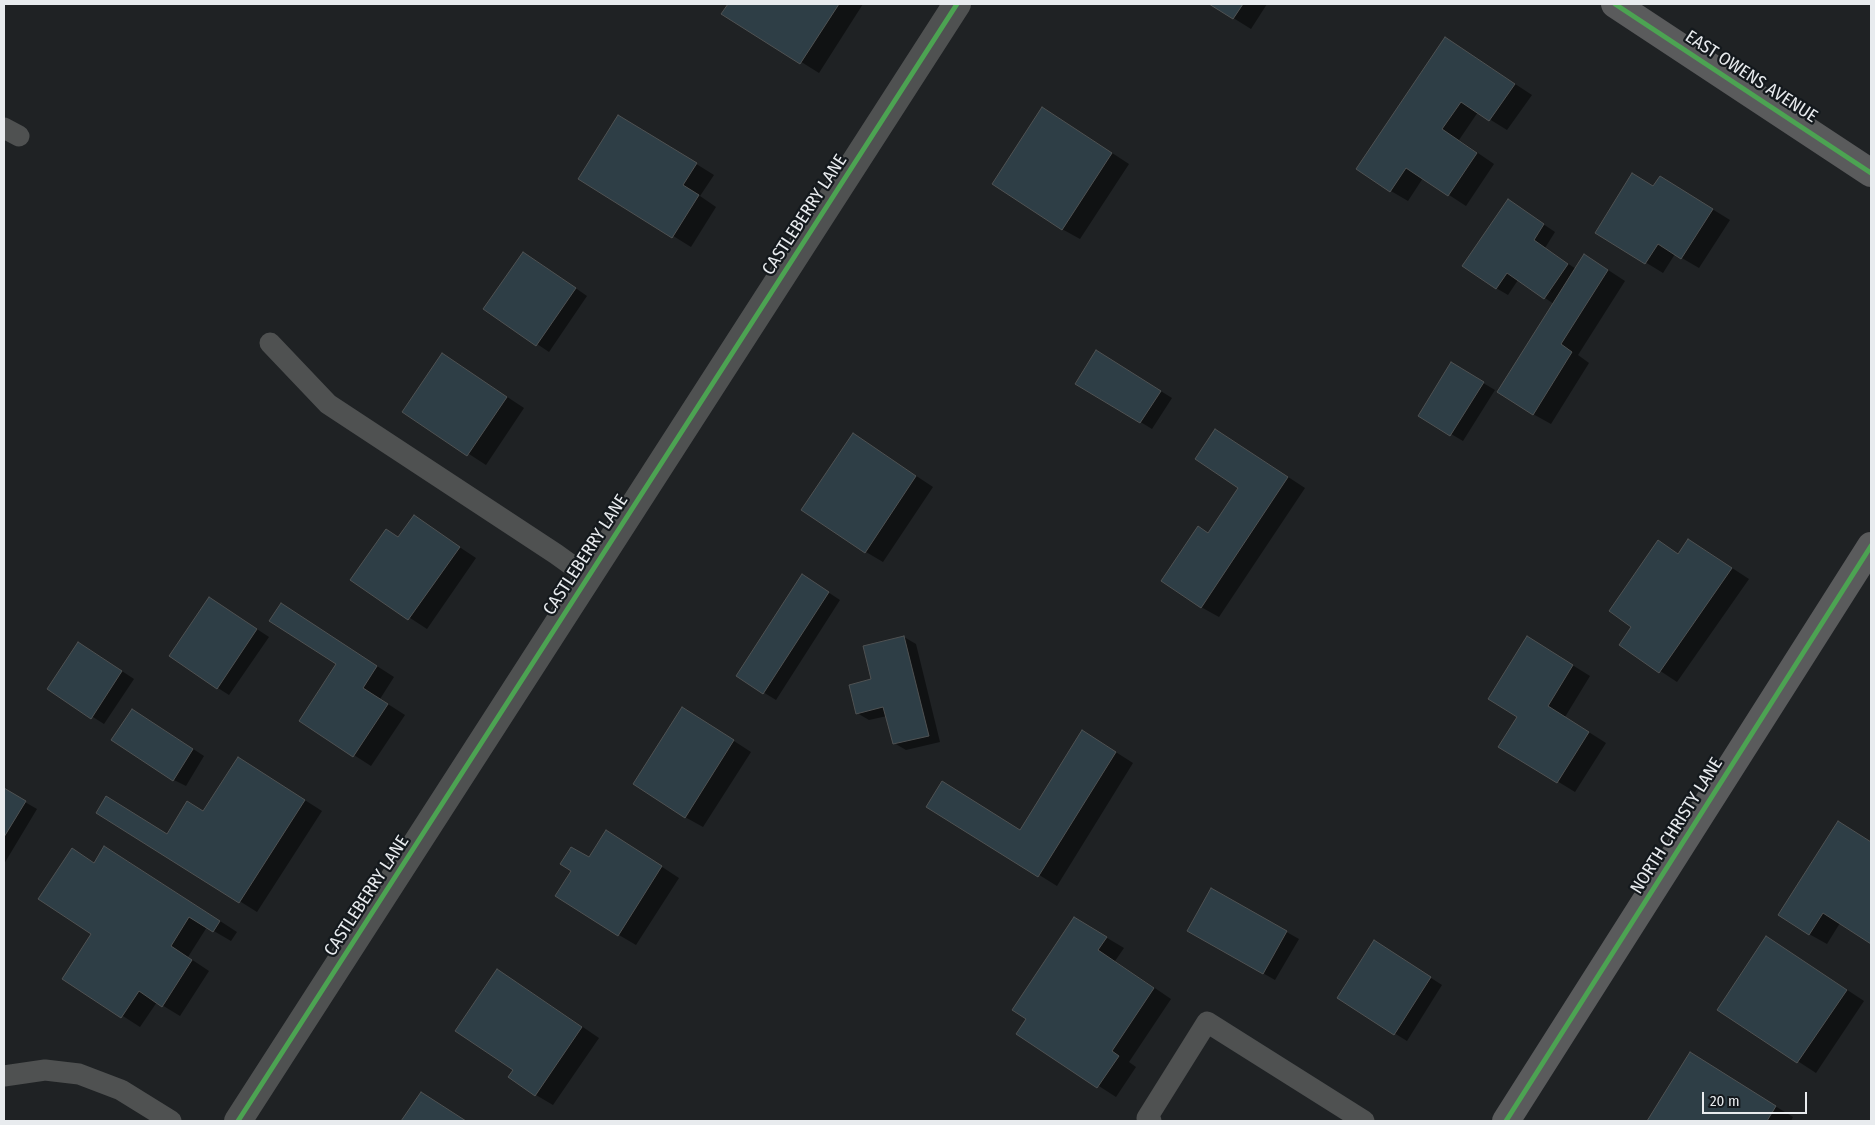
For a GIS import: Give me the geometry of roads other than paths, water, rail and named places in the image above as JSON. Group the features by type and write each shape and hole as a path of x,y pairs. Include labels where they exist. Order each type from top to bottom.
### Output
{"street":[{"name":"CASTLEBERRY LANE","path":"238,1121 957,4"},
{"name":"EAST OWENS AVENUE","path":"1616,4 1871,173"},
{"name":"NORTH CHRISTY LANE","path":"1506,1121 1871,546"}],"lane":[{"path":"270,343 328,404 588,577"},
{"path":"1151,1121 1146,1118 1207,1022 1364,1121"},
{"path":"4,1076 45,1070 80,1074 121,1090 171,1121"}]}
